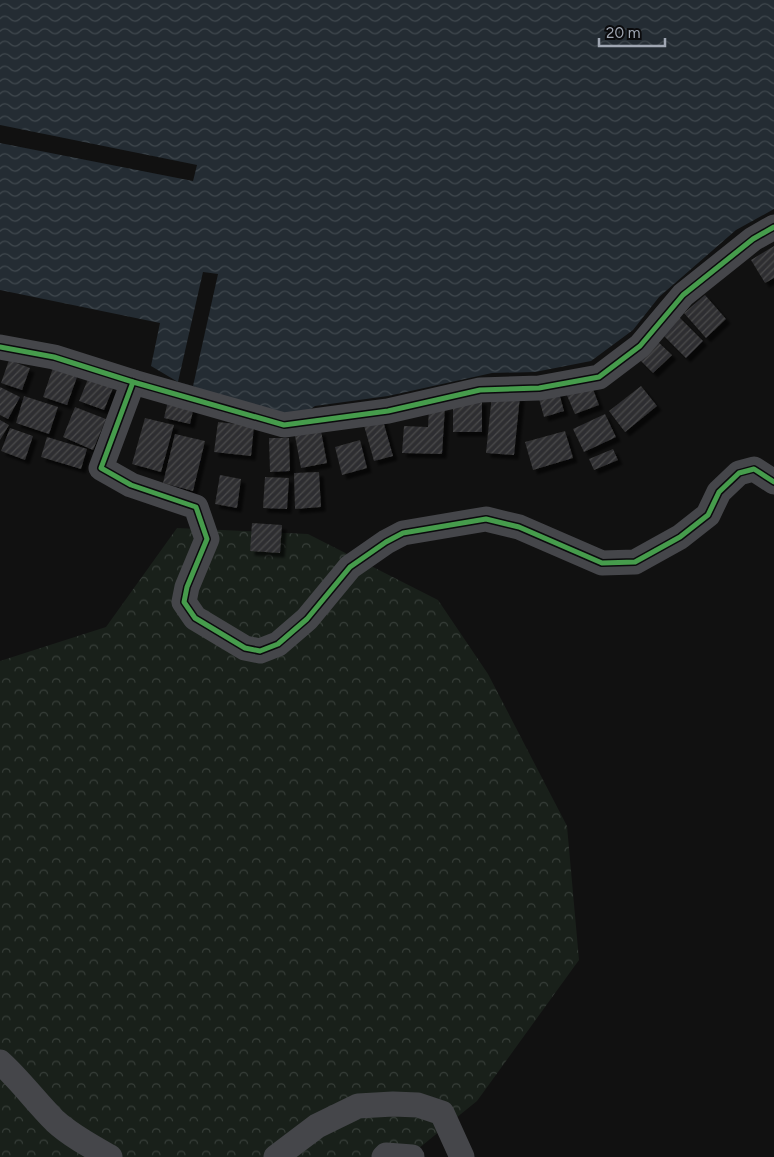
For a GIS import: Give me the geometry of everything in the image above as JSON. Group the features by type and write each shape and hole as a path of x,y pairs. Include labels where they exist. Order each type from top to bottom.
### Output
{"street":[{"path":"0,347 54,357 132,382 284,425 388,411 480,390 539,388 599,377 640,346 683,295 753,239 774,227"},
{"path":"132,382 102,468 131,485 196,507 207,539 187,587 184,602 195,618 245,648 260,651 278,644 307,619 350,567 386,542 403,533 486,519 519,527 602,563 635,562 680,537 708,514 719,492 739,473 754,469 774,482"},
{"path":"0,1062 56,1122 90,1146 110,1157"},
{"path":"276,1157 317,1126 358,1106 393,1104 418,1105 442,1114 462,1157"},
{"path":"384,1157 386,1155 412,1157"}],"green space":[{"path":"177,528 308,534 438,600 488,674 567,826 579,960 477,1101 408,1157 0,1157 0,661 106,627"}],"water":[{"path":"0,0 774,0 774,209 736,230 659,297 633,330 591,361 535,372 492,373 388,396 315,406 301,416 255,412 193,386 178,382 151,366 160,323 0,290"}],"pier":[{"path":"0,125 197,165 193,181 0,143"},
{"path":"203,272 218,274 193,386 178,382"}],"building":[{"path":"774,246 774,278 765,283 751,260"},
{"path":"705,295 726,319 706,338 684,313"},
{"path":"678,316 703,341 686,358 661,333"},
{"path":"657,341 672,355 653,373 639,359"},
{"path":"9,360 30,368 22,390 1,383"},
{"path":"53,368 77,377 67,405 43,397"},
{"path":"88,379 113,388 104,410 79,401"},
{"path":"590,381 599,405 575,414 565,391"},
{"path":"641,386 657,406 625,432 609,411"},
{"path":"0,387 20,397 8,419 0,415"},
{"path":"558,389 564,411 544,417 538,395"},
{"path":"492,394 520,396 514,455 486,453"},
{"path":"24,396 58,407 49,434 16,423"},
{"path":"453,400 482,400 482,432 453,432"},
{"path":"168,401 194,406 190,424 164,418"},
{"path":"75,407 106,419 93,450 63,437"},
{"path":"429,407 445,407 442,454 402,453 404,426 428,427"},
{"path":"605,414 616,437 584,452 573,429"},
{"path":"382,417 393,456 374,461 363,422"},
{"path":"145,418 174,425 161,472 132,464"},
{"path":"0,420 9,425 0,440"},
{"path":"218,422 254,426 251,456 214,452"},
{"path":"10,428 33,436 25,460 1,451"},
{"path":"321,431 327,463 301,468 295,436"},
{"path":"565,431 573,458 533,470 525,442"},
{"path":"175,434 205,441 193,491 163,483"},
{"path":"47,437 87,449 81,469 41,457"},
{"path":"269,438 289,438 290,471 270,472"},
{"path":"360,440 367,468 342,475 335,447"},
{"path":"613,449 618,460 594,470 589,459"},
{"path":"319,472 321,507 295,509 294,473"},
{"path":"220,475 241,479 237,508 215,504"},
{"path":"265,477 289,478 287,509 263,508"},
{"path":"252,523 282,525 280,553 250,551"}],"cycle path":[{"path":"0,347 54,357 133,382 284,425 388,411 480,390 539,388 599,377 640,346 683,295 753,239 774,227"},
{"path":"133,382 101,468 131,485 196,507 207,539 187,587 184,602 195,618 245,648 260,651 278,644 307,619 350,567 386,542 403,533 486,519 519,527 602,563 635,562 680,537 708,515 719,492 739,473 754,469 774,482"}]}
